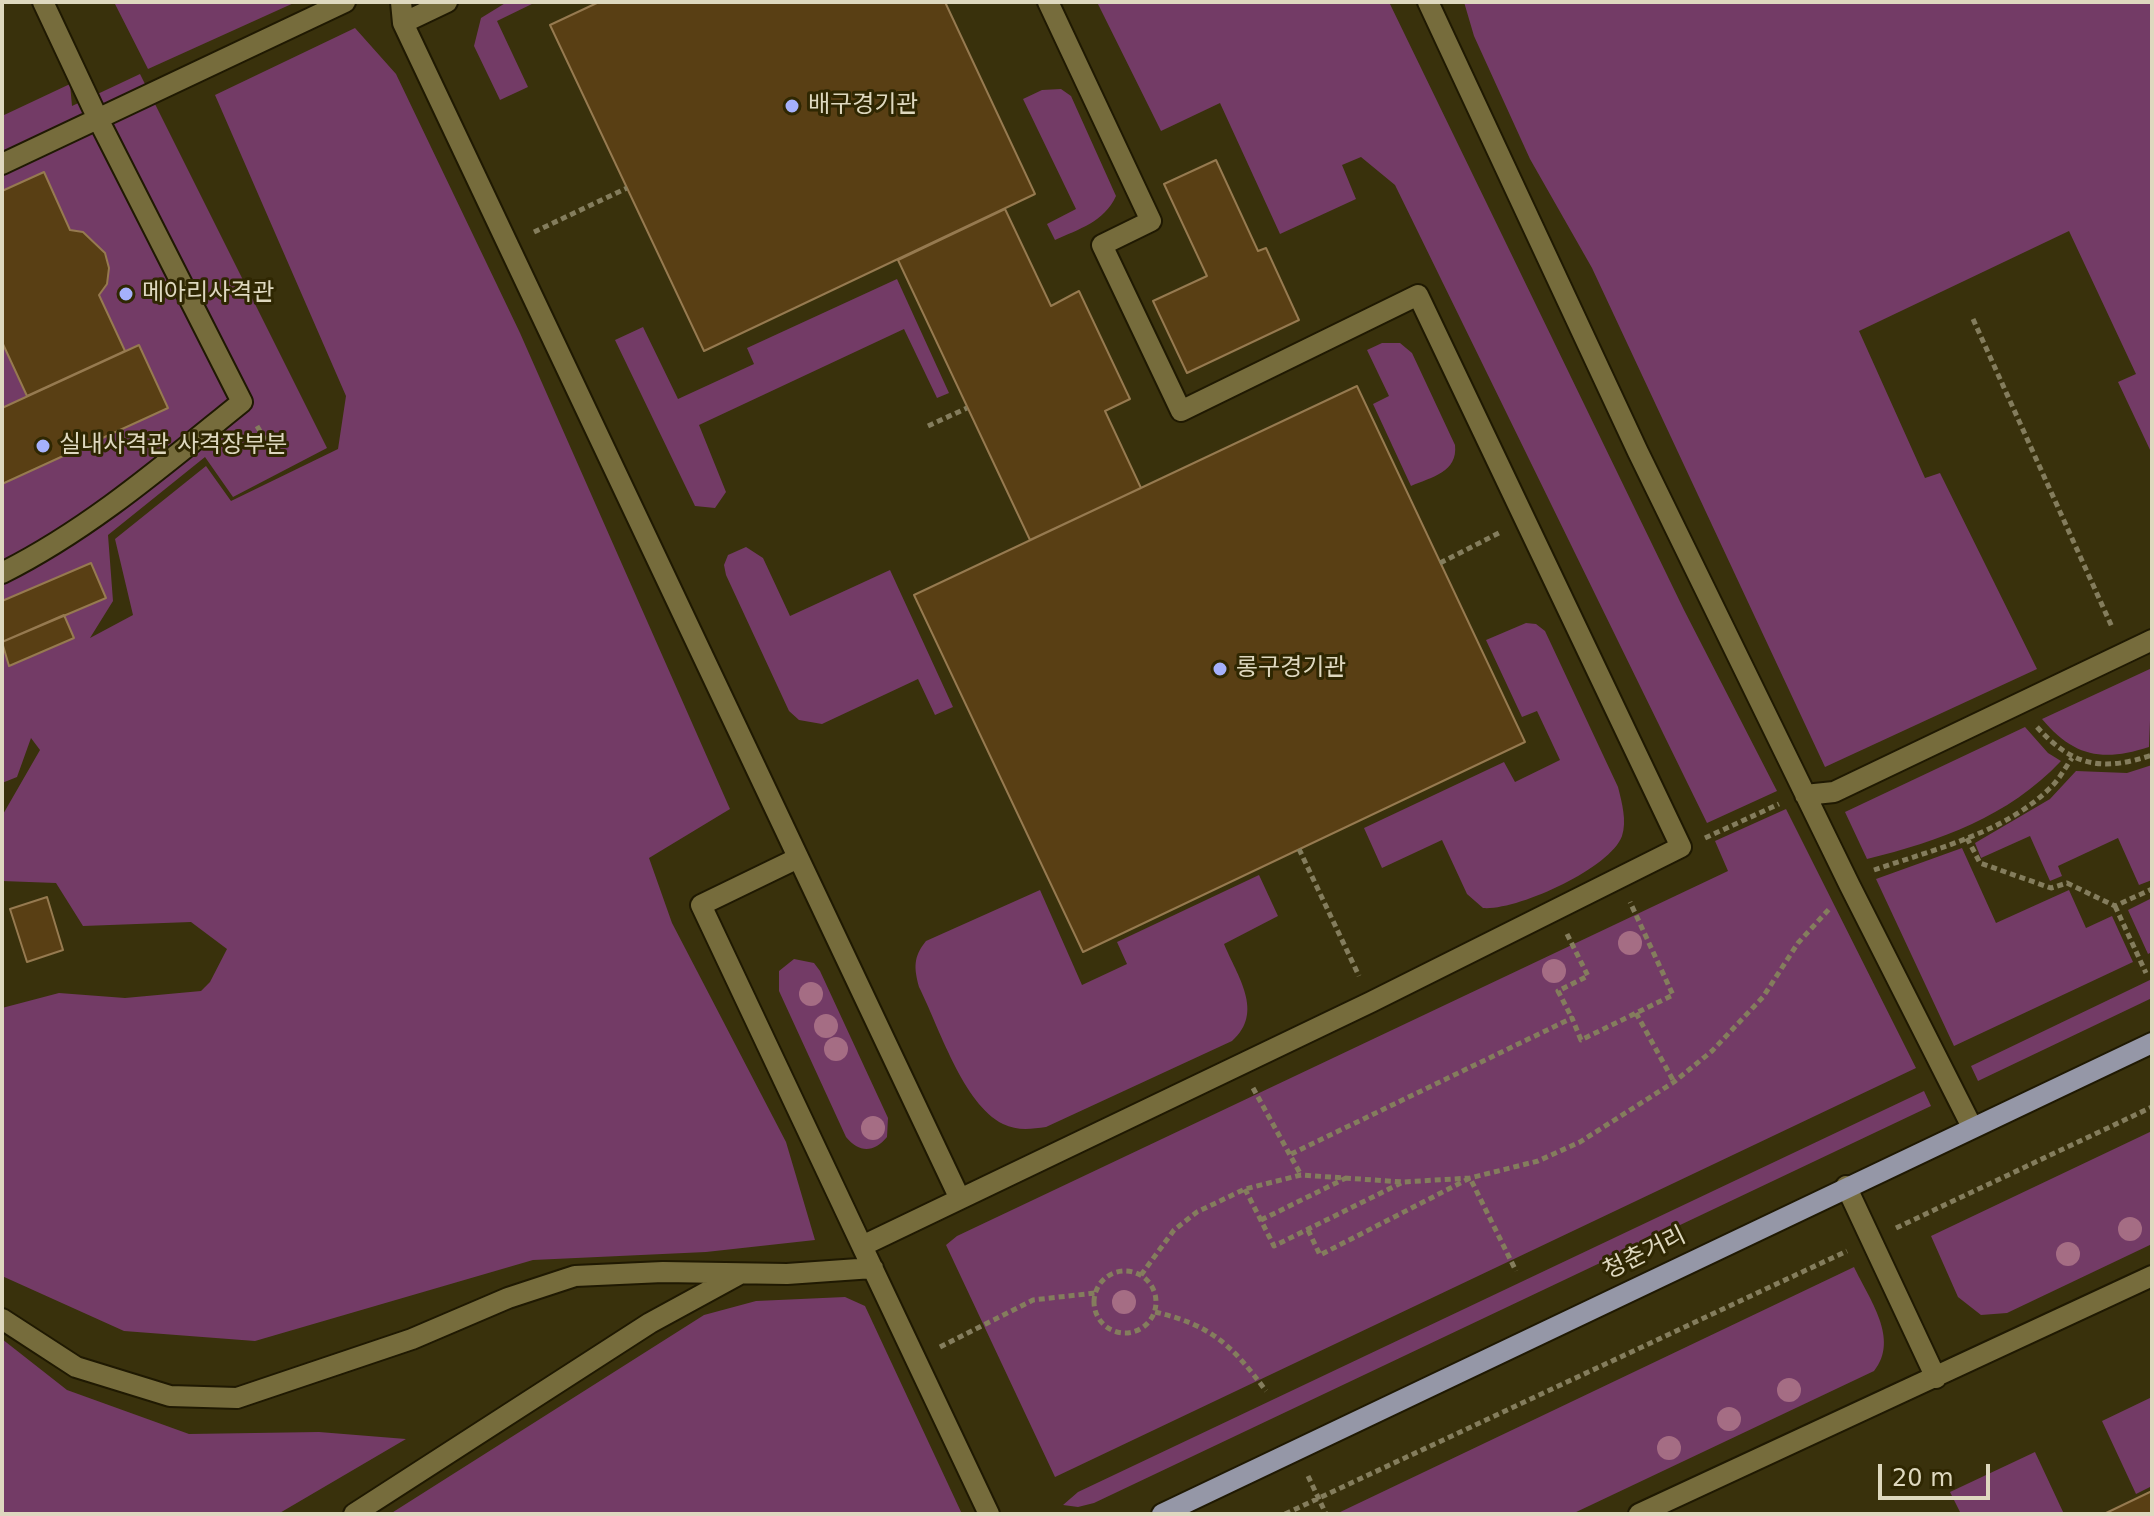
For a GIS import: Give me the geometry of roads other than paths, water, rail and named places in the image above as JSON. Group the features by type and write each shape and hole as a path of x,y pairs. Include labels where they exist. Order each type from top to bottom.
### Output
{"main road":[{"name":"청춘거리","path":"1162,1514 2152,1043"}],"street":[{"path":"2,573 65,538 114,505 242,402 98,119 43,2"},
{"path":"2,164 345,2"},
{"path":"401,2 403,23 960,1199"},
{"path":"403,23 447,2"},
{"path":"862,1246 1371,1002 1681,847 1418,295 1181,411 1102,245 1151,221 1048,2"},
{"path":"1428,2 1638,452 1850,886 1972,1127"},
{"path":"1805,795 1834,792 2152,640"},
{"path":"798,858 701,905 989,1514"},
{"path":"1846,1186 1936,1378"},
{"path":"2,1319 76,1367 170,1396 237,1398 412,1339 508,1298 575,1276 873,1268"},
{"path":"354,1514 650,1323 742,1273"},
{"path":"1639,1514 2152,1276"}],"place":[{"name":"배구경기관","path":"792,106"},
{"name":"메아리사격관","path":"126,294"},
{"name":"실내사격관 사격장부분","path":"43,446"},
{"name":"롱구경기관","path":"1220,669"}]}
